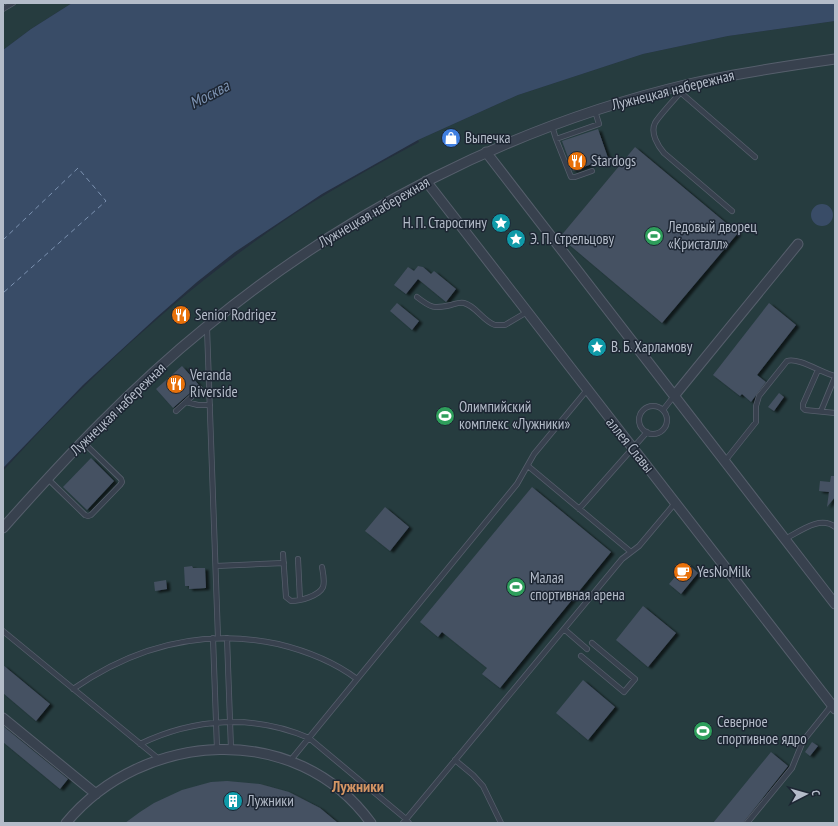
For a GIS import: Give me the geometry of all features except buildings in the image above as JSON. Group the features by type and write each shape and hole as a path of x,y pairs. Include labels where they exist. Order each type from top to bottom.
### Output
{"street":[{"name":"Лужнецкая набережная","path":"3,528 83,442 133,392 207,326 282,268 359,218 426,181 486,152 595,111 635,98 678,90 760,70 835,59"},
{"path":"486,152 835,604"},
{"name":"аллея Славы","path":"426,181 632,448 676,502 833,707"},
{"path":"674,396 798,244"},
{"path":"3,718 96,794"},
{"path":"66,823 76,811 96,794 127,774 160,760 183,753 231,749 262,753 290,761 322,777 335,786 357,806 371,823"}],"lane":[{"path":"3,9 13,3"},
{"path":"732,211 664,153 656,141 655,124 678,90 755,157"},
{"path":"556,139 599,124 595,111"},
{"path":"552,126 571,177 592,171"},
{"path":"417,297 433,308 440,308 458,303 466,304 495,325 505,325 527,312"},
{"path":"207,326 216,566 217,749"},
{"path":"725,461 755,424 757,419 756,406 759,396 786,363 791,360 796,360 835,376 820,411"},
{"path":"818,370 803,407 805,410 835,412"},
{"path":"176,411 200,389"},
{"path":"290,761 517,484 534,454 587,390"},
{"path":"662,410 674,396"},
{"path":"186,402 198,405 210,405"},
{"path":"653,406 662,410 666,416 666,424 664,428 654,433 647,432 640,424 640,416 641,412 648,407 653,406"},
{"path":"579,509 647,432"},
{"path":"48,479 85,515 88,516 91,515 120,485 122,482 121,479 83,442"},
{"path":"528,466 631,552"},
{"path":"140,744 175,730 193,725 216,722 248,723 273,726 294,732 309,738 406,822 455,760 564,629 624,558 641,545 676,502"},
{"path":"785,539 818,523 826,522 835,527"},
{"path":"283,554 286,598 291,601 300,600 320,591 323,587 322,567"},
{"path":"298,559 300,600"},
{"path":"216,566 284,563"},
{"path":"564,629 587,649"},
{"path":"3,631 160,760"},
{"path":"73,688 108,667 141,652 173,643 216,638 258,640 292,647 332,662 343,668 357,679"},
{"path":"227,638 231,749"},
{"path":"581,656 624,692 635,679 592,643"},
{"path":"747,823 792,768 803,741 833,707"},
{"path":"455,760 473,775 483,786 501,823"}],"green space":[{"path":"3,3 72,3 31,29 3,50"},
{"name":"Олимпийский комплекс «Лужники»","path":"835,21 835,823 3,823 3,471 100,371 168,309 278,225 330,192 419,142 418,140 518,95 643,54 728,36"}],"water":[{"name":"Москва","path":"72,3 835,3 835,21 728,36 643,54 518,95 418,140 322,194 235,252 197,282 83,385 3,468 3,50 31,29"},
{"path":"822,204 830,207 833,215 830,223 822,226 814,223 811,215 814,207"}],"ferry route":[{"path":"3,240 78,168 106,201 3,293"}],"place":[{"name":"Выпечка","path":"451,138"},
{"name":"Stardogs","path":"577,161"},
{"name":"Н. П. Старостину","path":"501,223"},
{"name":"Ледовый дворец «Кристалл»","path":"654,236"},
{"name":"Э. П. Стрельцову","path":"516,239"},
{"name":"Senior Rodrigez","path":"181,315"},
{"name":"В. Б. Харламову","path":"597,347"},
{"name":"Veranda Riverside","path":"176,384"},
{"name":"Олимпийский комплекс «Лужники»","path":"445,416"},
{"name":"YesNoMilk","path":"683,572"},
{"name":"Малая спортивная арена","path":"516,587"},
{"name":"Северное спортивное ядро","path":"703,731"},
{"name":"Лужники","path":"233,801"}],"district":[{"name":"Лужники","path":"358,786"}]}
